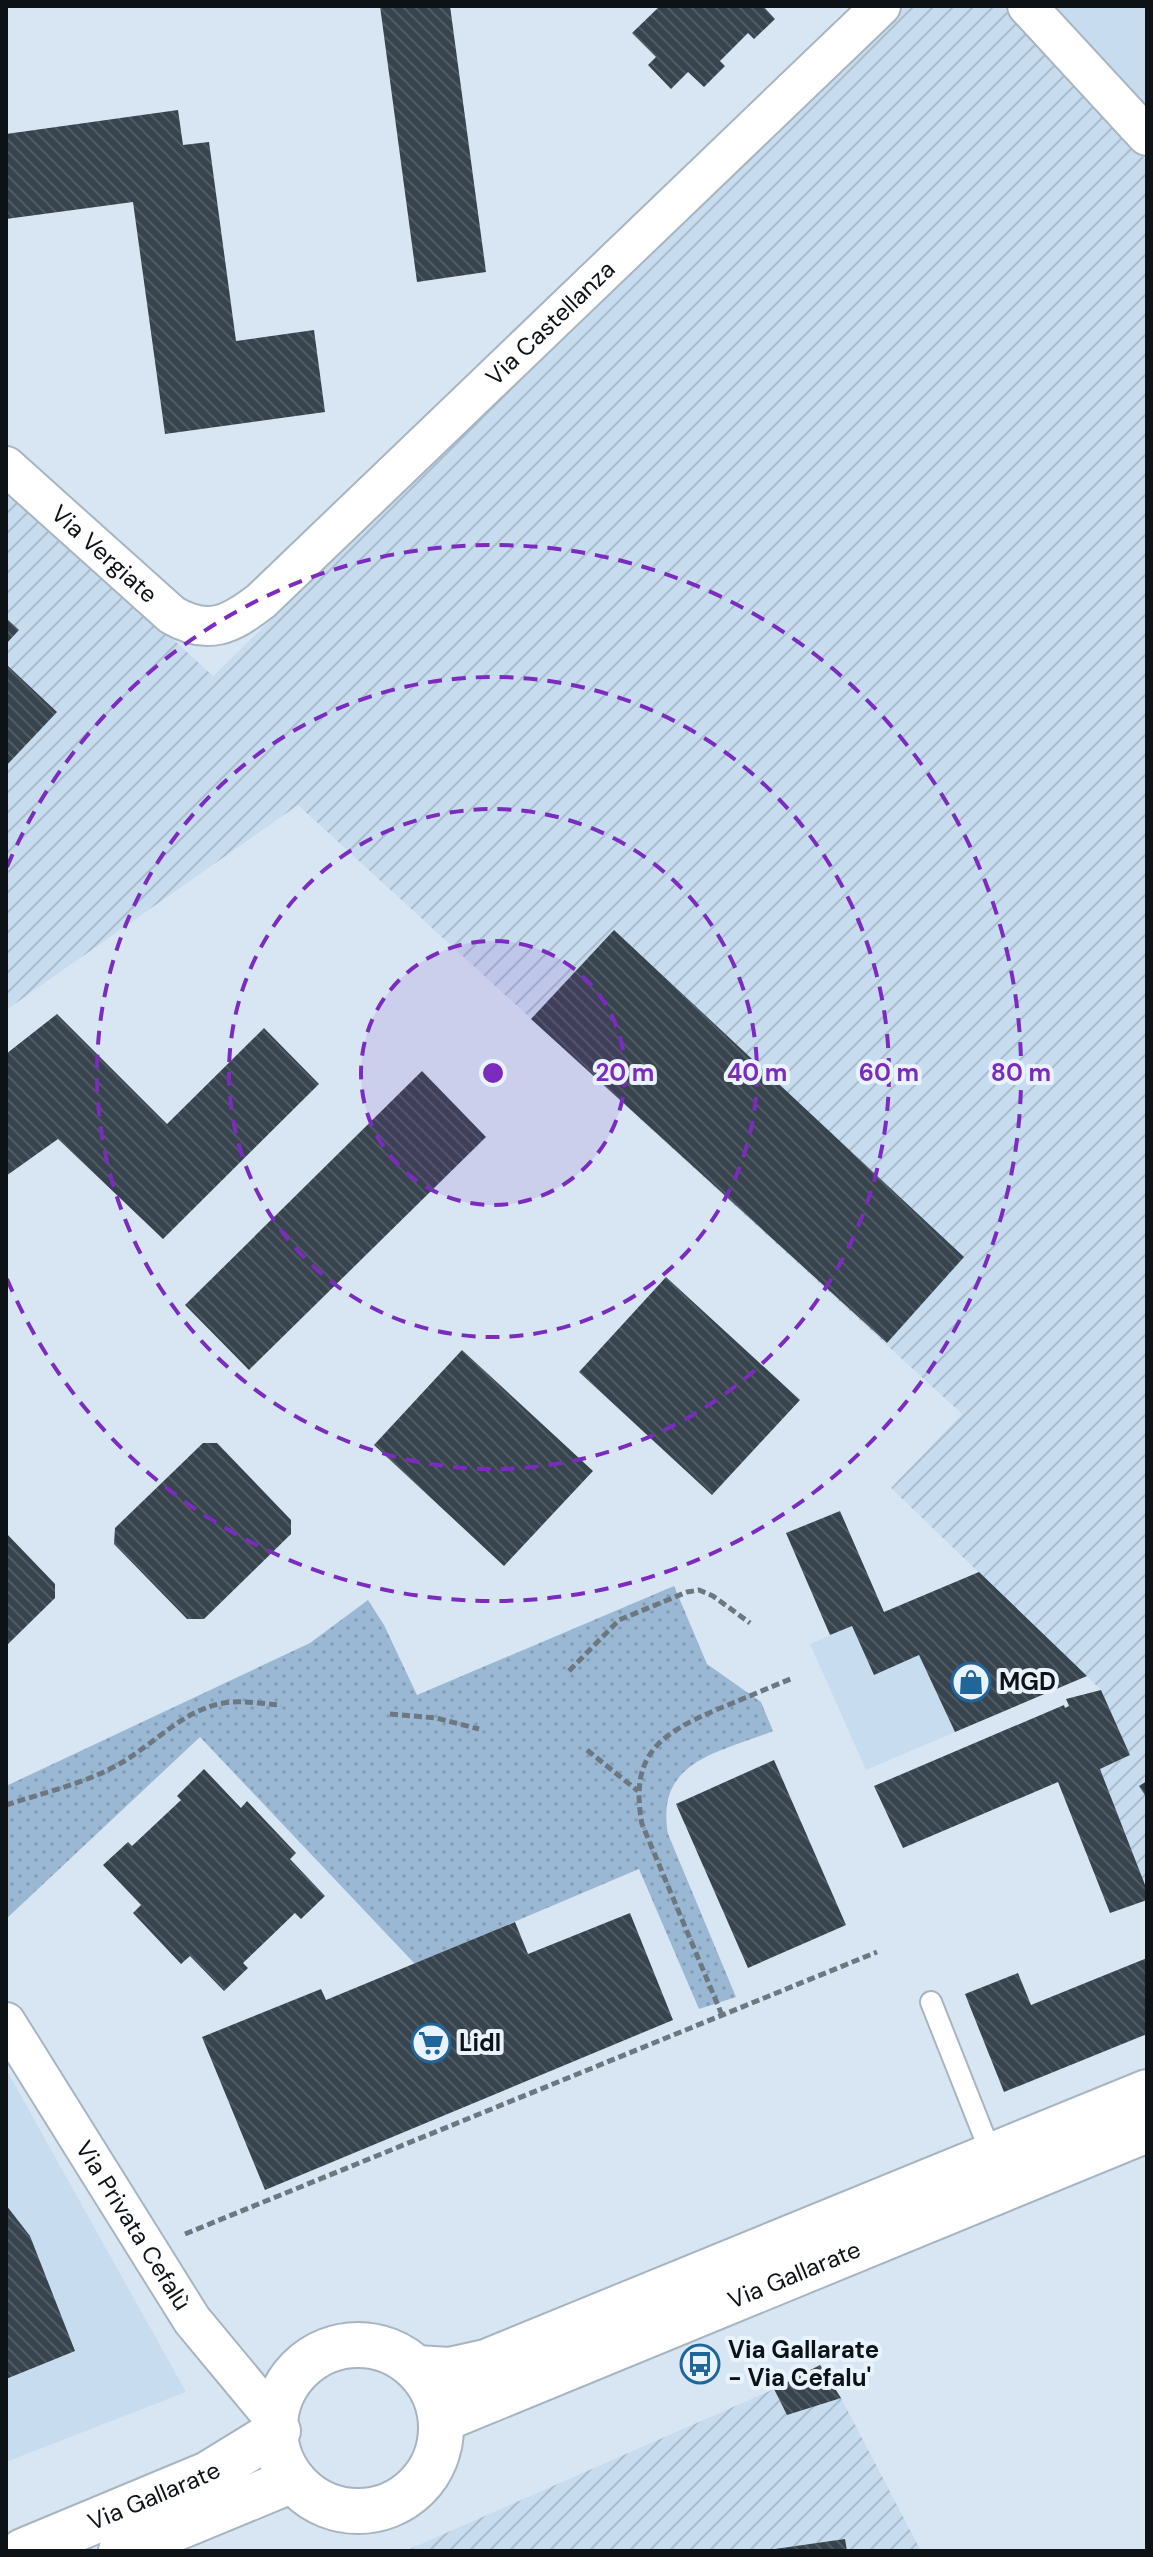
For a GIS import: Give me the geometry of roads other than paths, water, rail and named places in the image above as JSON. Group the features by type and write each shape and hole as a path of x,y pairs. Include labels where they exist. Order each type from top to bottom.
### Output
{"main road":[{"name":"Via Gallarate","path":"23,2551 208,2474 277,2426 280,2400 289,2382 303,2366 320,2354 339,2347 370,2346 400,2356 416,2368 450,2370 486,2362 1147,2092"},
{"name":"Via Gallarate","path":"441,2420 1147,2130"},
{"path":"277,2426 278,2452 293,2480 310,2497 339,2509 370,2511 390,2505 408,2495 429,2472 440,2444 441,2420 434,2393 416,2368"},
{"name":"Via Gallarate","path":"121,2551 293,2480"}],"street":[{"name":"Via Castellanza","path":"211,626 235,620 261,601 881,6"},
{"path":"1027,6 1147,136"},
{"name":"Via Vergiate","path":"6,466 172,615 185,623 211,626"},
{"name":"Via Privata Cefalù","path":"6,2022 192,2320 277,2426"}],"lane":[{"path":"931,2002 992,2156"}],"place":[{"name":"MGD","path":"971,1682"},
{"name":"Lidl","path":"431,2043"},
{"name":"Via Gallarate - Via Cefalu'","path":"700,2364"}]}
